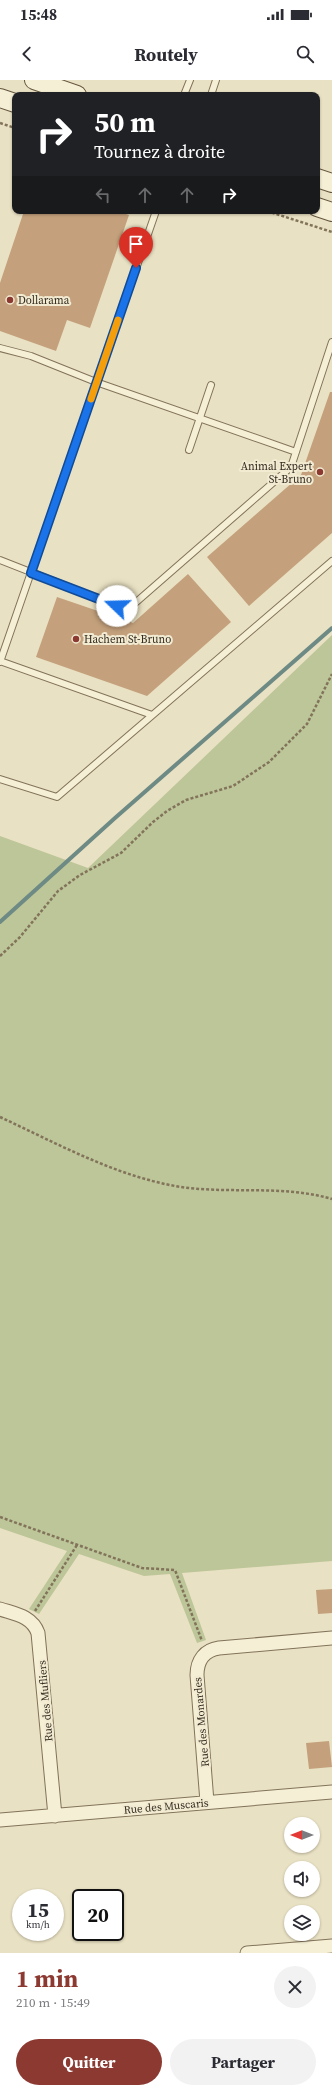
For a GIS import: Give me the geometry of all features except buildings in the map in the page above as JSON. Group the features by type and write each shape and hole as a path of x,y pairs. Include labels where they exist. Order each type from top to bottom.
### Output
{"street":[{"path":"34,80 68,92"},
{"path":"0,98 12,102"},
{"path":"320,179 332,183"},
{"path":"320,208 332,212"},
{"name":"Rue des Mufliers","path":"0,1609 30,1620 38,1633 55,1816"},
{"name":"Rue des Monardes","path":"207,1802 196,1675 197,1666 201,1658 207,1652 219,1648 332,1638"},
{"name":"Rue des Muscaris","path":"0,1820 332,1792"},
{"path":"247,1953 332,1946"}],"lane":[{"path":"185,92 190,80"},
{"path":"212,92 216,80"},
{"path":"152,715 0,661 155,214"},
{"path":"0,560 117,606 134,604 290,467 332,342"},
{"path":"0,348 31,356 96,382 200,420 296,452"},
{"path":"190,450 212,385"},
{"path":"0,779 57,797 332,561"}],"path":[{"path":"0,123 12,127"},
{"path":"276,214 332,232"},
{"path":"0,956 20,937 58,891 80,875 121,853 166,811 186,800 233,786 268,762 307,724 332,674"},
{"path":"0,1117 43,1138 114,1167 174,1185 200,1188 269,1191 332,1199"},
{"path":"0,1517 142,1568 175,1570 202,1641"},
{"path":"35,1611 78,1545"}],"green space":[{"path":"332,635 332,1561 182,1573 206,1640 197,1643 170,1574 144,1576 79,1554 39,1614 29,1609 67,1551 0,1528 0,836 88,868"}],"waterway":[{"path":"0,922 115,818 332,628"}],"slow traffic":[{"path":"91,399 118,320"}],"place":[{"name":"Dollarama","path":"10,300"},
{"name":"Animal Expert St-Bruno","path":"320,472"},
{"name":"Hachem St-Bruno","path":"76,639"}],"route":[{"path":"117,606 31,573 136,268"}]}
